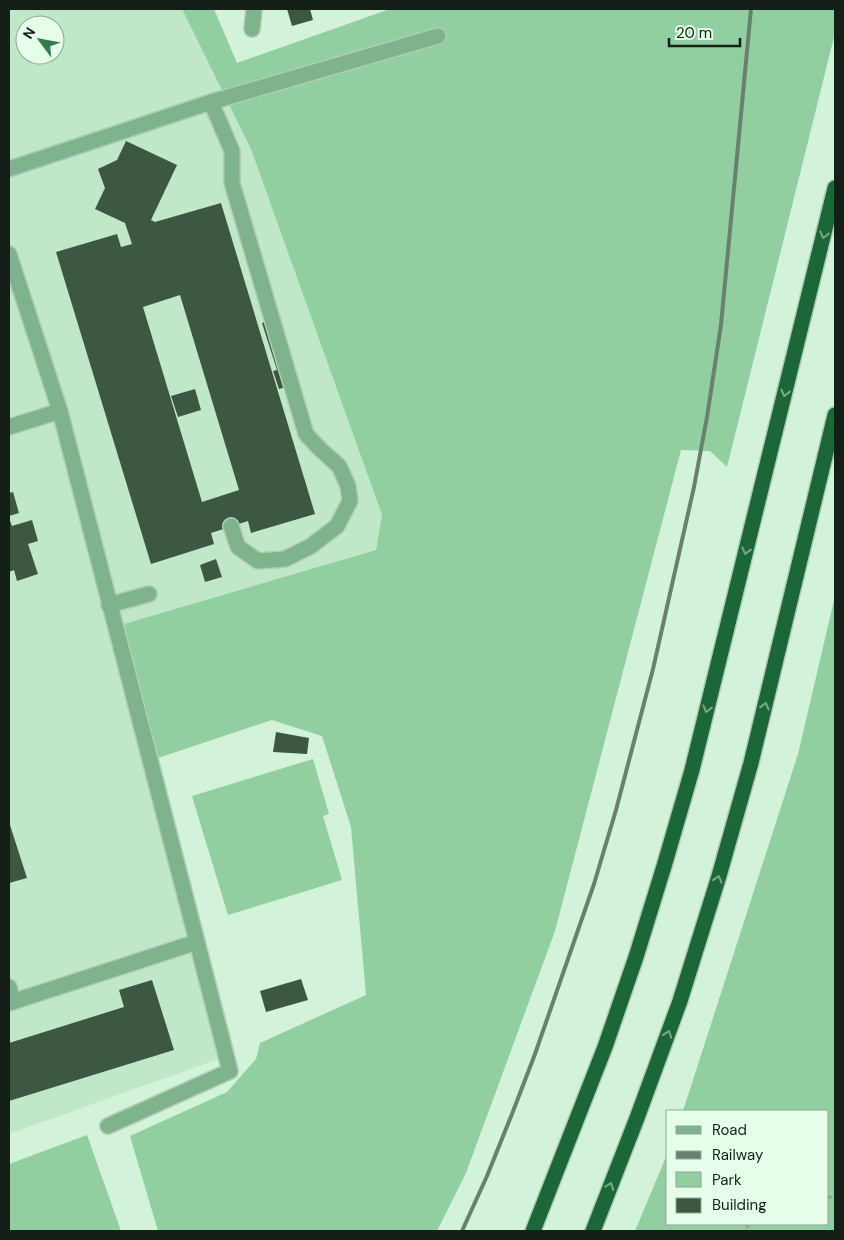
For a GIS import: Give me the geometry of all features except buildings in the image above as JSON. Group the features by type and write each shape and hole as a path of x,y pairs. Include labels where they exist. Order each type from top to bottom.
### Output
{"highway":[{"path":"533,1231 605,1047 636,957 692,770 835,188"},
{"path":"593,1231 676,1010 719,876 751,763 835,415"}],"lane":[{"path":"252,29 254,9"},
{"path":"9,169 211,102 438,36"},
{"path":"211,102 232,151 232,184 306,434 340,466 348,486 350,502 337,526 311,546 285,559 258,561 238,547 231,526"},
{"path":"9,254 60,411 230,1071 108,1126"},
{"path":"9,427 60,411"},
{"path":"109,605 150,594"},
{"path":"9,987 11,1003 197,942"}],"shaded area":[{"path":"9,9 182,9 251,149 382,515 376,550 124,624 235,1053 9,1134"}],"green space":[{"path":"182,9 214,9 237,63 390,9 835,9 835,33 727,467 710,451 681,450 555,931 466,1173 437,1231 158,1231 130,1136 227,1092 256,1059 260,1043 366,995 351,827 322,736 272,720 158,758 124,624 376,550 382,515 251,149"},
{"path":"835,596 835,1231 635,1231 666,1157 666,1225 829,1225 829,1110 683,1110 798,754"},
{"path":"313,759 329,814 323,816 342,880 228,915 192,796"},
{"path":"87,1135 121,1231 9,1231 9,1164"}],"railway":[{"path":"462,1231 487,1176 535,1054 594,884 616,810 653,669 694,487 721,325 751,9"}]}
